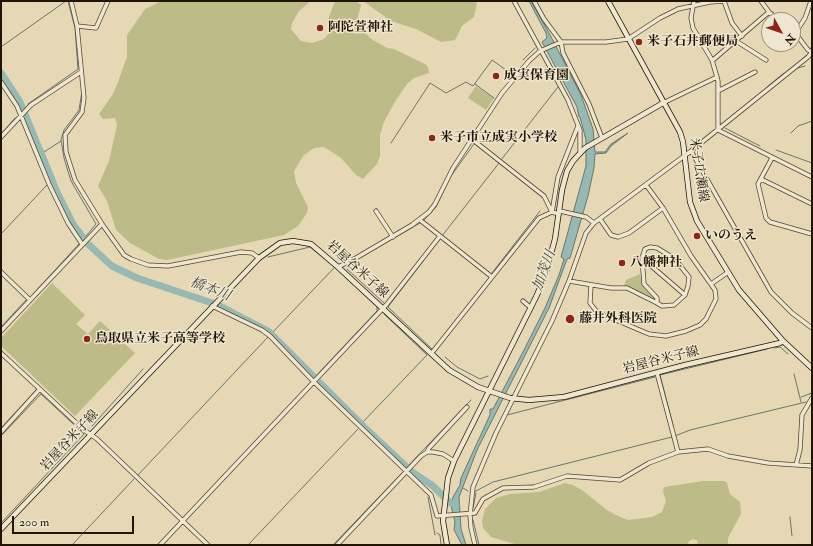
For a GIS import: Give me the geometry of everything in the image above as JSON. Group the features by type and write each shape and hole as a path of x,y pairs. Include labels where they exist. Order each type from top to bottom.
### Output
{"main road":[{"name":"米子広瀬線","path":"608,1 680,132 685,155 692,208 727,273 746,299 783,341 812,368"},
{"path":"447,545 443,515 445,490 454,461 531,308 549,261 561,212 562,190 567,171 585,148 663,102"},
{"name":"岩屋谷米子線","path":"1,529 213,304 259,258 280,243 303,242 318,249 431,354 459,377 488,391 512,398 529,400 564,397 783,341"}],"street":[{"path":"71,1 77,26 81,72 84,86 83,108 80,116 66,132 66,152 75,180 102,224 124,255 148,265 168,266 241,252 252,253 259,258"},
{"path":"77,26 96,28 108,1"},
{"path":"514,1 568,100 578,126 580,153"},
{"path":"534,1 544,19 561,42 563,53 589,104 600,139"},
{"path":"338,267 393,237 420,220 435,204 453,168 473,140 502,93 529,61 542,50 561,42 606,42 628,38 668,13 694,3 724,1 732,23 742,36"},
{"path":"762,1 768,12"},
{"path":"801,23 805,18 811,1"},
{"path":"694,3 691,18 693,28 713,60 717,86 718,130"},
{"path":"713,60 761,18"},
{"path":"475,545 470,515 473,488 512,398 552,321 569,281 584,235 594,223 691,151 808,57 812,52 808,50 801,40"},
{"path":"736,41 766,60"},
{"path":"1,137 36,101 81,72"},
{"path":"717,86 720,90 755,72"},
{"path":"663,102 716,77"},
{"path":"1,82 21,115 49,184 68,223 83,244"},
{"path":"552,212 558,176 578,126"},
{"path":"718,130 812,177"},
{"path":"473,140 544,196 552,212"},
{"path":"691,151 771,292 792,313 812,328"},
{"path":"772,158 758,188 767,220 812,234"},
{"path":"761,179 812,204"},
{"path":"591,284 590,303 597,312 630,327 660,337 686,331 700,324 706,319 716,299 716,294 711,284 691,256 663,208 646,185"},
{"path":"600,219 611,236 618,237 629,233 663,208"},
{"path":"376,211 393,237"},
{"path":"431,354 539,218 552,212 561,212 586,217 594,223"},
{"path":"420,220 492,277"},
{"path":"1,331 102,224"},
{"path":"160,545 383,308 440,236"},
{"path":"569,281 611,288 628,288 662,306 671,306 681,301 685,295 688,286 688,277 675,259 661,249 650,247 643,251 642,258 644,284 657,298 657,303"},
{"path":"642,258 685,295"},
{"path":"1,272 30,300"},
{"path":"711,284 727,273"},
{"path":"523,301 531,308"},
{"path":"213,304 262,330 270,336 408,470 431,495 437,516 470,515 477,511 485,497 503,488 534,487 567,476 620,480 649,463 678,452 708,449 728,456 768,463 812,466"},
{"path":"1,353 208,545"},
{"path":"658,373 678,452"},
{"path":"1,432 40,389"},
{"path":"796,465 800,450 802,415 812,398"},
{"path":"337,545 427,452 467,407"},
{"path":"427,452 443,454 454,461"}],"shaded area":[{"path":"161,1 311,1 299,11 292,23 291,29 301,41 312,43 324,39 329,33 331,27 328,20 335,1 356,1 361,5 356,24 360,29 373,40 387,48 394,49 425,64 428,67 429,73 414,78 407,84 396,100 384,122 380,135 380,156 377,164 363,179 356,175 341,158 324,147 314,148 304,155 294,171 296,183 308,207 307,213 298,226 284,235 167,260 159,259 130,243 116,230 107,201 98,186 109,161 117,125 115,118 103,119 99,114 113,94 127,57 127,35 145,9"},
{"path":"363,1 476,1 477,3 474,17 462,26 455,40 441,42 416,29 391,21"},
{"path":"476,86 494,98 486,110 468,98"},
{"path":"640,274 643,287 654,299 624,286 626,280"},
{"path":"52,283 85,315 76,324 88,334 100,321 135,353 75,416 1,346 1,338"},
{"path":"703,481 725,481 730,494 740,502 741,514 728,538 728,545 696,545 698,541 693,539 689,541 688,545 518,545 491,537 483,528 482,521 485,509 496,498 510,494 539,492 565,483 582,490 607,510 628,520 652,517 662,512 666,501 663,491 664,487"}],"water":[{"path":"529,1 531,1 548,31 581,95 593,129 595,152 605,152 611,144 628,133 611,146 606,153 595,154 594,168 588,196 570,258 567,259 549,308 477,450 459,497 461,529 466,545 462,545 454,530 455,522 451,506 453,497 460,485 461,478 490,415 490,409 493,409 524,350 545,308 559,275 564,259 561,257 586,166 586,140 577,107 542,42 547,38 546,33"}],"waterway":[{"path":"1,47 66,1"},
{"path":"28,104 78,69 75,28 68,1"},
{"path":"812,46 810,49 812,50"},
{"path":"523,60 535,48"},
{"path":"802,59 807,55"},
{"path":"391,143 430,83 446,93 466,82 473,86 492,60 506,70"},
{"path":"785,73 800,61"},
{"path":"798,68 805,66"},
{"name":"橋本川","path":"1,73 20,102 57,192 73,224 88,244 112,266 137,278 218,305 268,331 363,426 412,472 433,486 450,503 456,505"},
{"path":"767,87 784,73"},
{"path":"475,84 494,98"},
{"path":"501,160 558,87"},
{"path":"82,91 79,110 64,130 61,140 64,158 71,181 96,224 86,236"},
{"path":"1,134 15,118"},
{"path":"791,133 798,126 812,121"},
{"path":"725,128 760,146"},
{"path":"41,154 61,141"},
{"path":"424,220 436,207 451,176 474,144"},
{"path":"475,144 542,197"},
{"path":"776,150 812,163"},
{"path":"442,236 499,163"},
{"path":"1,234 47,185"},
{"path":"492,273 540,211"},
{"path":"349,264 420,223"},
{"path":"432,349 388,307 440,239"},
{"path":"33,294 79,244"},
{"path":"268,257 310,247 336,268 377,307 377,311 314,378"},
{"path":"271,334 334,268"},
{"path":"347,269 385,304"},
{"path":"1,327 26,300"},
{"path":"361,424 427,355 384,314"},
{"path":"138,475 268,337"},
{"path":"775,348 780,347 788,354"},
{"path":"673,425 660,375 767,349"},
{"path":"445,357 457,367 480,379 488,376"},
{"path":"92,426 143,369"},
{"path":"794,374 801,402"},
{"path":"507,415 655,377"},
{"path":"1,428 36,390"},
{"path":"801,397 812,393"},
{"path":"1,436 41,394 84,434 1,523"},
{"path":"407,467 471,400"},
{"path":"675,436 690,430 806,402"},
{"path":"248,545 358,429"},
{"path":"474,492 493,482 672,437"},
{"path":"333,545 403,472"},
{"path":"72,545 134,479"},
{"path":"463,488 468,491"},
{"path":"473,508 476,493"},
{"path":"428,497 435,535"},
{"path":"790,517 792,536"},
{"path":"473,520 479,545"},
{"path":"158,545 180,521"},
{"path":"437,533 440,535 441,545"}],"place":[{"name":"阿陀萱神社","path":"320,28"},
{"name":"米子石井郵便局","path":"639,42"},
{"name":"成実保育園","path":"496,76"},
{"name":"米子市立成実小学校","path":"432,138"},
{"name":"いのうえ","path":"697,236"},
{"name":"八幡神社","path":"622,263"},
{"name":"藤井外科医院","path":"570,319"},
{"name":"鳥取県立米子高等学校","path":"87,339"}],"water label":[{"name":"加茂川","path":"545,271"}]}
